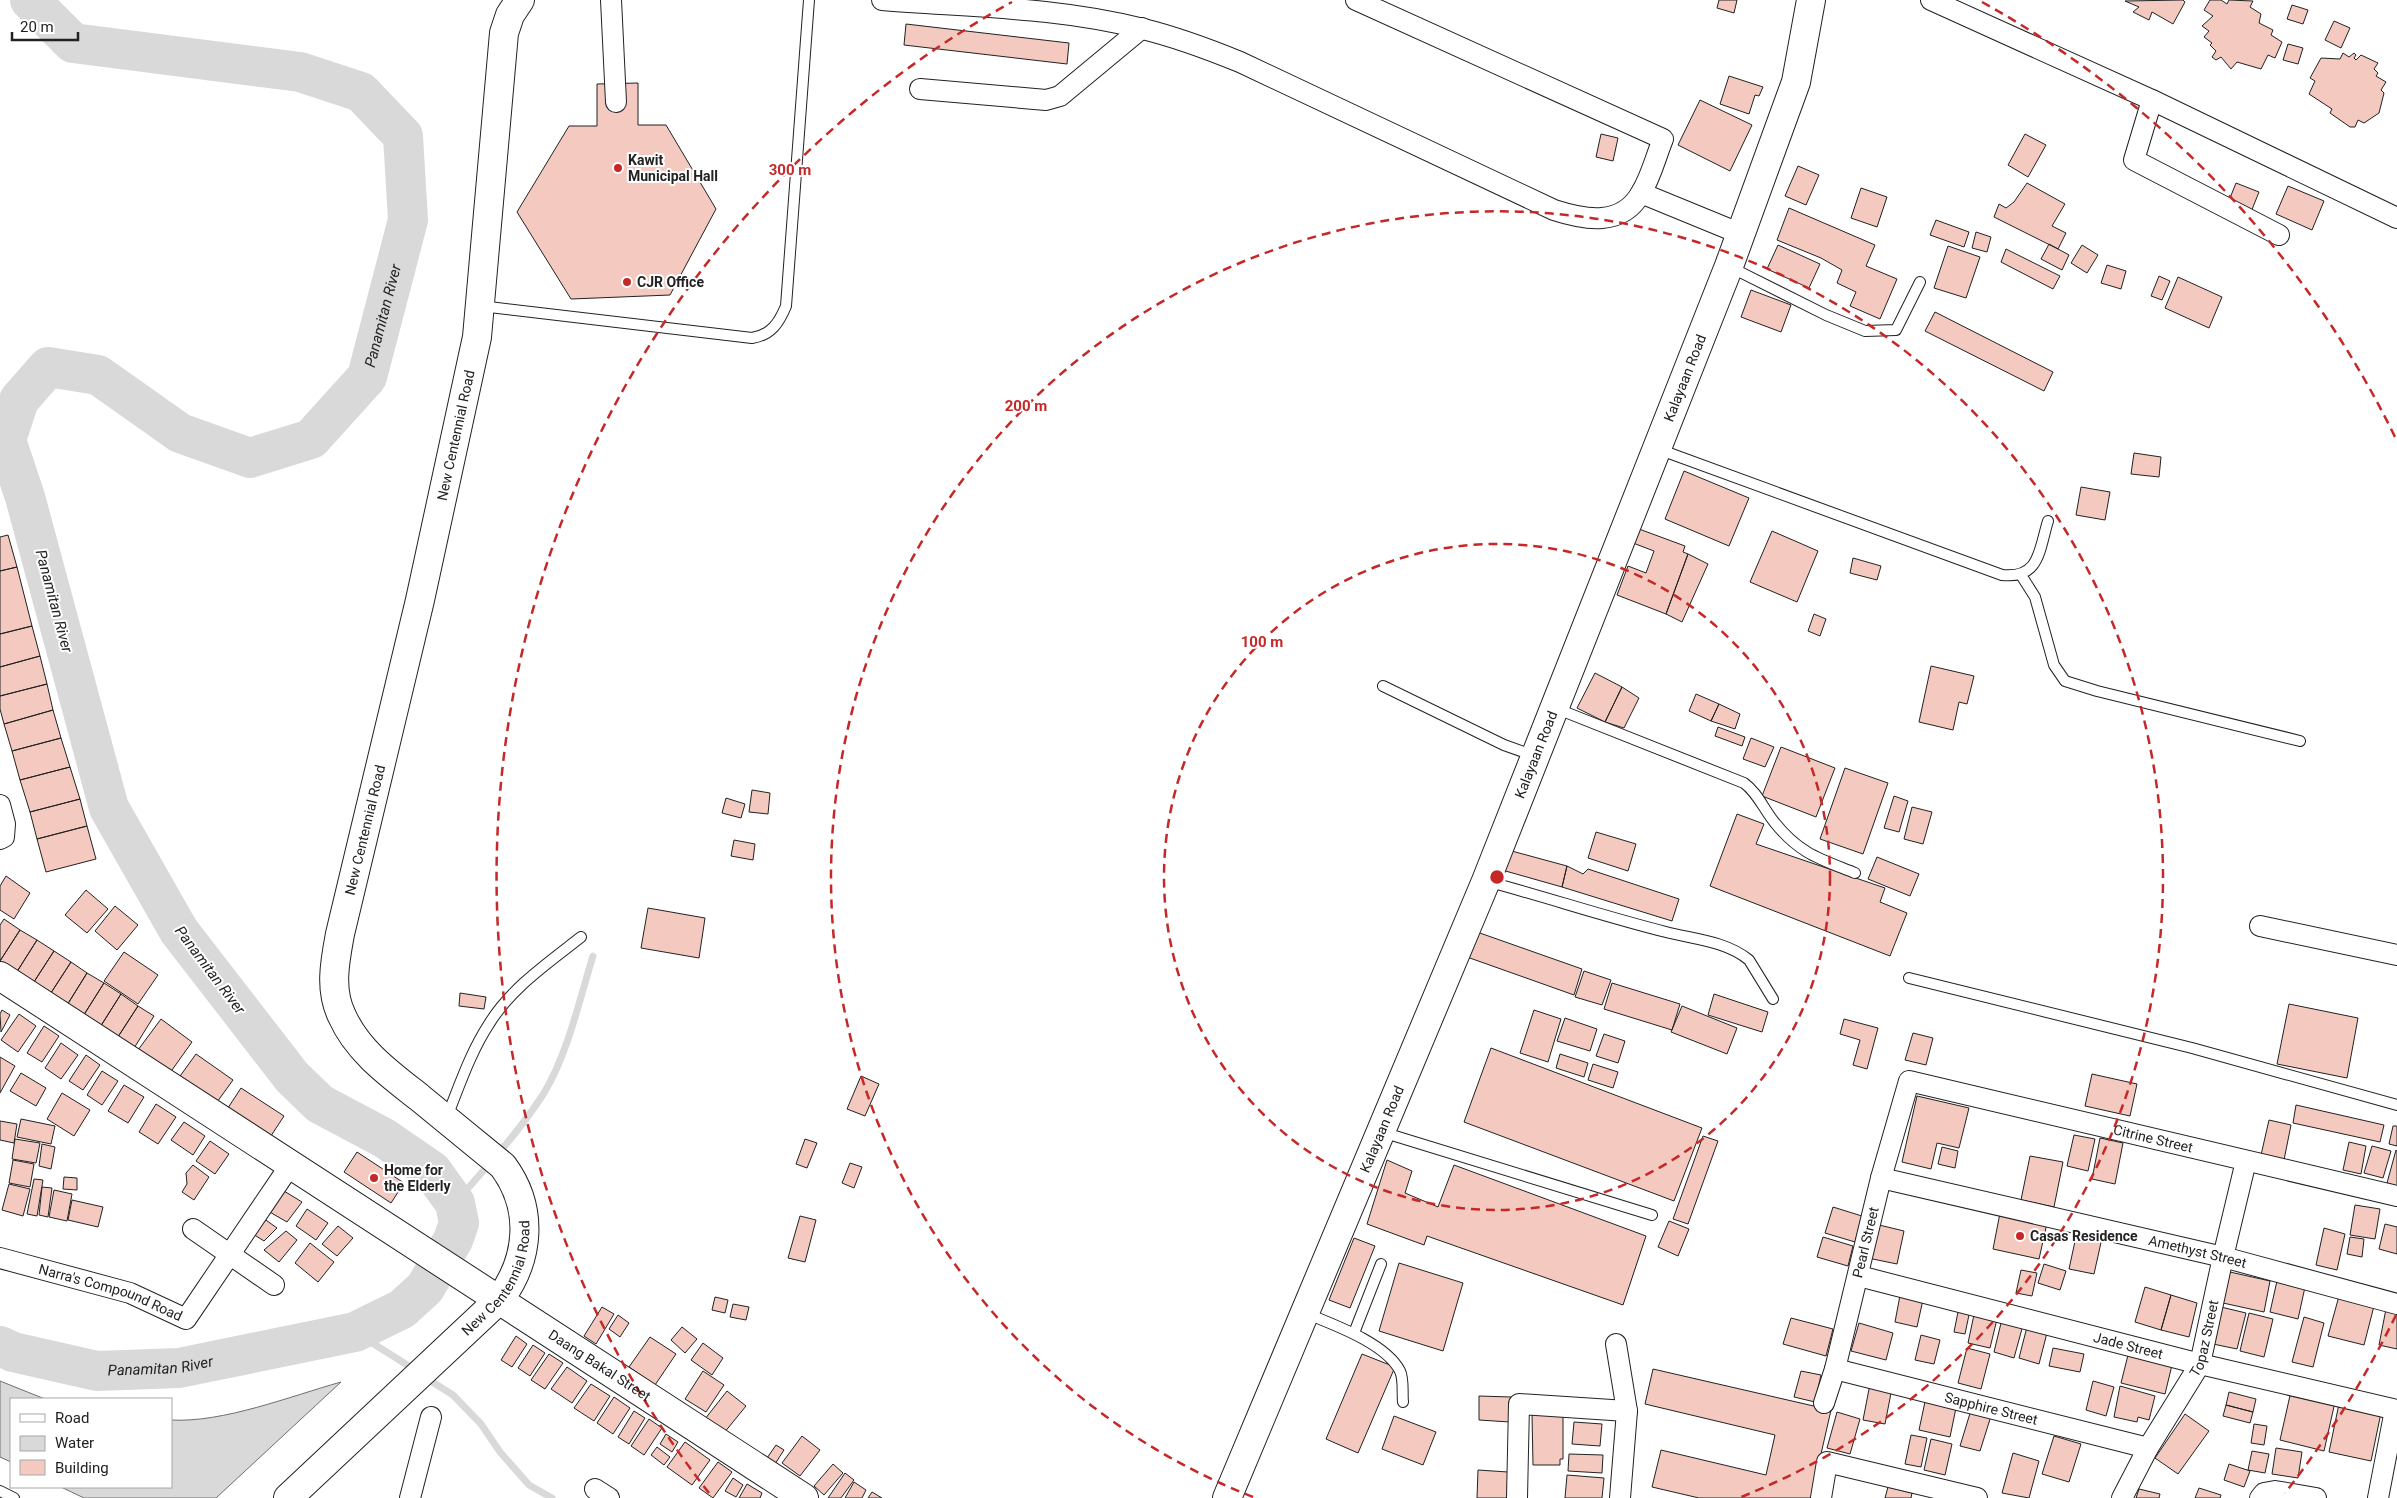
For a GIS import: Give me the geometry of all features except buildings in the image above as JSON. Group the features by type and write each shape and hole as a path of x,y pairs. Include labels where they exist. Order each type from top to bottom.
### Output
{"street":[{"name":"New Centennial Road","path":"288,1498 404,1392 500,1299 517,1271 525,1239 522,1206 514,1184 494,1159 376,1062 357,1042 341,1016 334,990 334,964 452,458 477,337 504,33 510,15 520,0"},
{"path":"611,0 616,102"},
{"path":"882,0 1044,12 1142,28 1190,42 1240,62 1554,210 1574,216 1591,220 1607,218 1622,212 1642,193 1663,139 1356,0"},
{"name":"Kalayaan Road","path":"1227,1498 1486,881 1730,266 1796,82 1811,0"},
{"path":"1931,0 2152,100 2397,218"},
{"path":"920,90 1046,100 1060,96 1142,28"},
{"path":"2152,100 2134,160 2278,235"},
{"path":"1642,193 1741,234"},
{"path":"0,805 5,824 4,837 0,839"},
{"path":"2260,926 2397,955"},
{"name":"Daang Bakal Street","path":"0,976 804,1498"},
{"name":"Citrine Street","path":"1909,1081 2397,1196"},
{"name":"Pearl Street","path":"1824,1403 1835,1370 1859,1276 1881,1178 1909,1081"},
{"name":"Topaz Street","path":"2122,1498 2148,1448 2200,1364 2246,1161"},
{"name":"Narra's Compound Road","path":"0,1258 130,1293 186,1319 291,1164"},
{"name":"Amethyst Street","path":"1881,1178 2223,1257 2397,1304"},
{"path":"193,1229 274,1285"},
{"name":"Jade Street","path":"1859,1276 2200,1364 2396,1410"},
{"path":"1616,1344 1627,1411 1620,1498"},
{"name":"Sapphire Street","path":"1835,1370 2148,1448"},
{"path":"1517,1498 1519,1404 1627,1411"},
{"path":"2378,1498 2396,1410"},
{"path":"410,1498 431,1417"},
{"path":"1821,1498 1827,1462 1977,1498"},
{"path":"2260,1498 2264,1493 2275,1491 2316,1498"}],"lane":[{"path":"481,306 752,338 764,336 778,324 786,306 809,0"},
{"path":"1730,266 1826,315 1865,331 1896,330 1920,282"},
{"path":"1658,449 2002,574 2021,575 2027,572 2036,561 2048,521"},
{"path":"2021,575 2035,597 2054,665 2065,681 2097,692 2300,741"},
{"path":"1383,686 1504,744 1536,756"},
{"path":"1555,708 1744,783 1773,821 1797,847 1808,854 1855,873"},
{"path":"1486,881 1666,932 1713,942 1743,955 1749,960 1773,999"},
{"path":"446,1120 471,1058 489,1023 514,992 540,968 581,937"},
{"path":"1909,978 2192,1048 2397,1105"},
{"path":"1382,1132 1652,1215"},
{"path":"1354,1333 1381,1264"},
{"path":"1304,1313 1354,1333 1388,1357 1400,1372 1403,1402"},
{"path":"0,1491 14,1498"}],"water":[{"path":"0,1381 42,1398 10,1398 10,1462 0,1457"},
{"path":"341,1382 216,1498 84,1498 63,1488 172,1488 172,1420 212,1417 279,1401"}],"waterway":[{"name":"Panamitan River","path":"0,1346 13,1352 97,1371 179,1368 355,1332 402,1309 425,1288 453,1240 459,1223 455,1203 432,1171 384,1138 320,1104 292,1077 179,931 109,808 25,497 6,440 19,400 48,367 98,375 180,433 250,458 311,439 367,377 408,220 403,136 361,92 300,72 73,43 30,0"},
{"path":"498,1154 544,1093 560,1061 593,956"},
{"path":"455,1203 491,1162"},
{"path":"355,1332 415,1370"},
{"path":"426,1378 453,1395 481,1424 500,1452 529,1485 552,1498"}],"place":[{"name":"Kawit Municipal Hall","path":"618,168"},
{"name":"CJR Office","path":"627,282"},
{"name":"Home for the Elderly","path":"374,1178"},
{"name":"Casas Residence","path":"2020,1236"}]}
